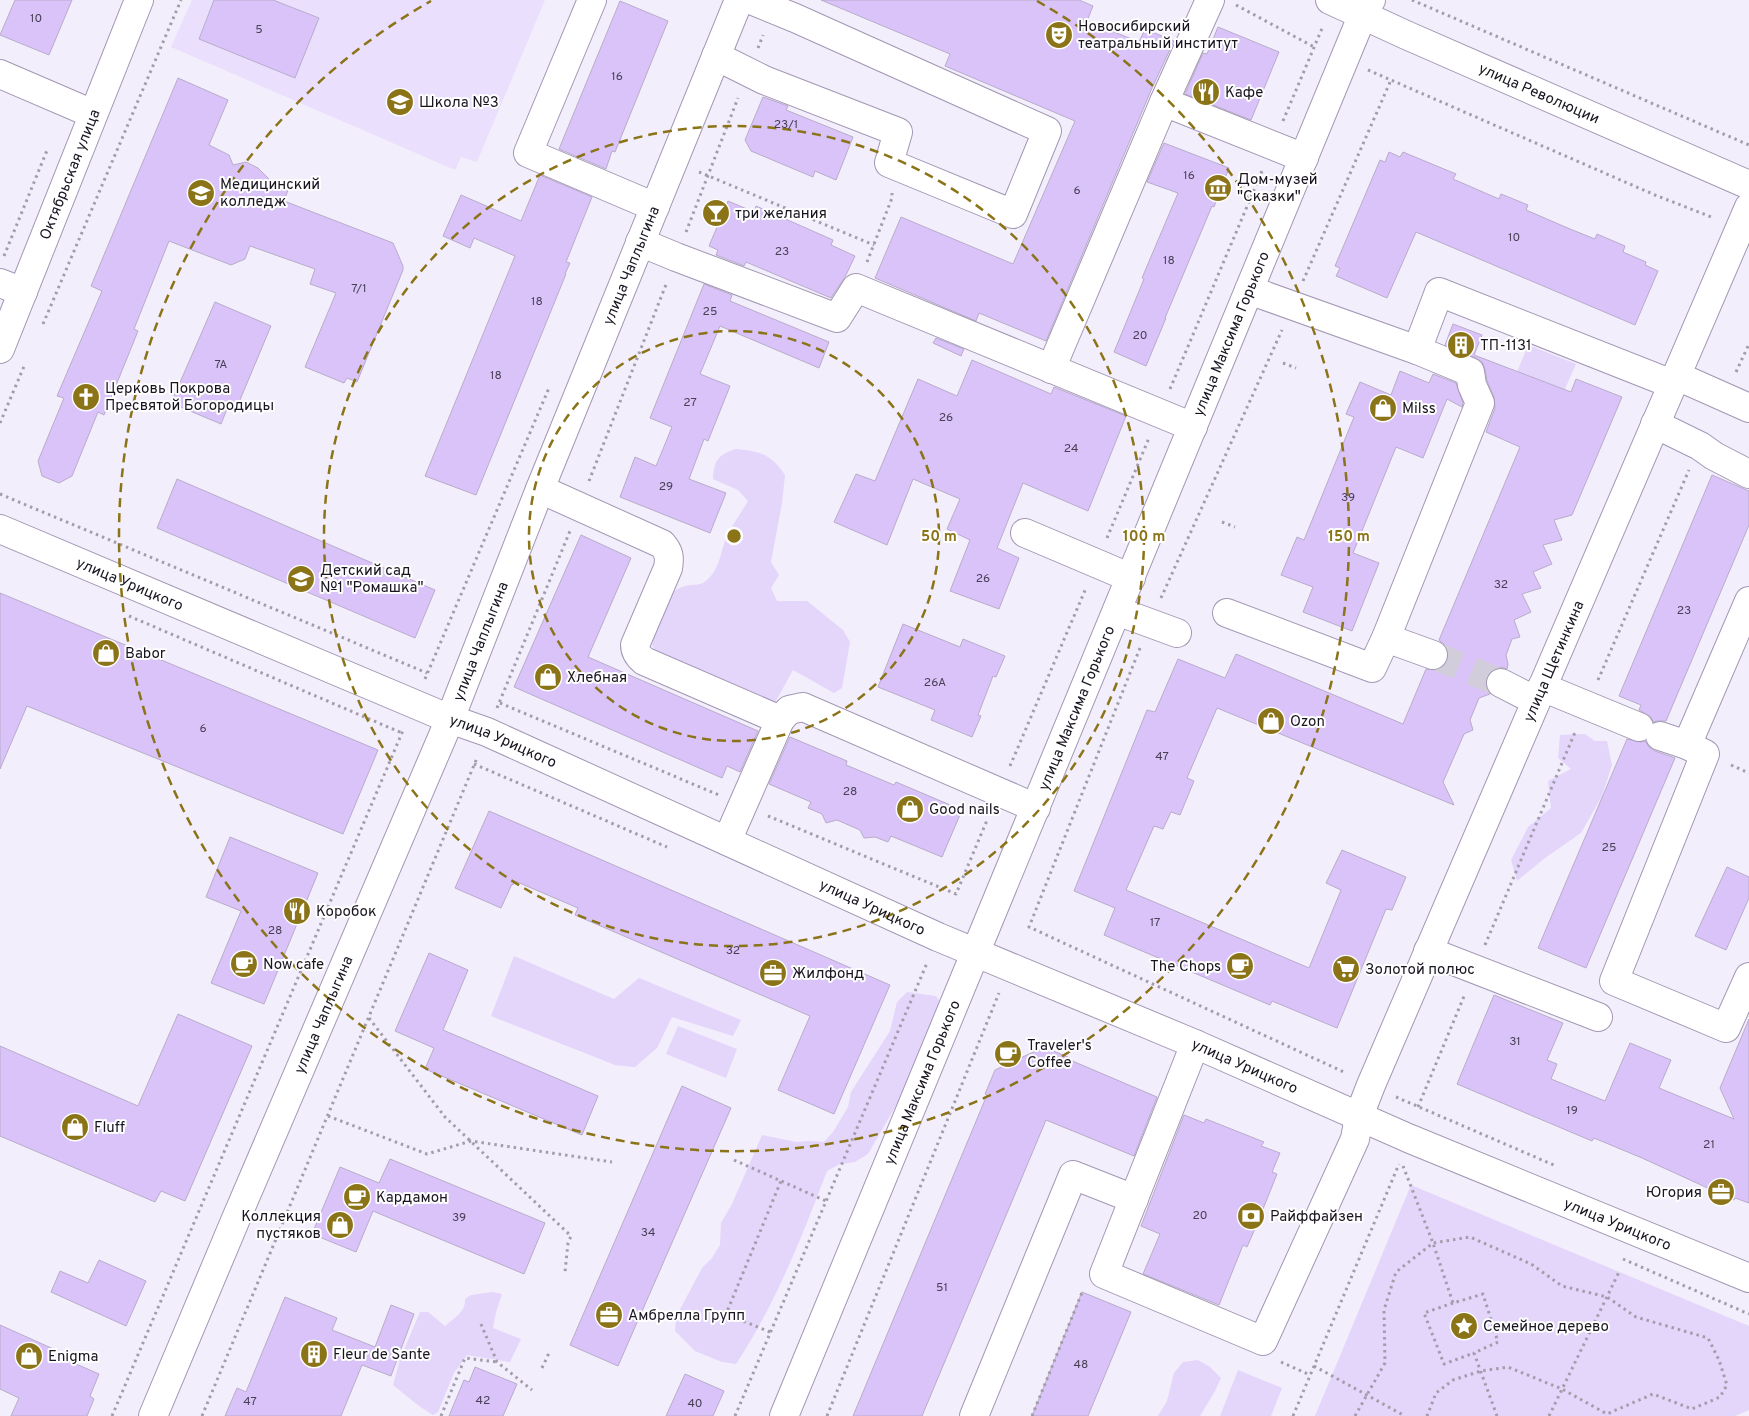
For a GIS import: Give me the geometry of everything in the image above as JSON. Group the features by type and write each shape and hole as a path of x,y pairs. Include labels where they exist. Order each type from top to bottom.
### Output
{"street":[{"name":"Октябрьская улица","path":"0,349 11,287 93,114 139,0"},
{"path":"592,0 528,153 655,207"},
{"name":"улица Чаплыгина","path":"153,1416 450,719 540,489 739,0"},
{"path":"716,56 764,80 898,132 889,163 1012,214 1047,131 751,0"},
{"name":"улица Революции","path":"1332,1 1367,7 1415,39 1749,185"},
{"path":"1051,368 1164,102 1223,2"},
{"name":"улица Максима Горького","path":"792,1413 976,952 1367,7"},
{"path":"0,74 93,114"},
{"path":"1164,102 1304,158"},
{"name":"улица Щетинкина","path":"1134,1199 1104,1274 1263,1341 1355,1139 1359,1116 1428,951 1749,207"},
{"path":"640,242 676,258 837,318 856,288 1193,427"},
{"path":"1227,613 1372,668 1386,638 1480,403 1472,385 1470,372 1417,350 1249,290"},
{"path":"1417,350 1439,292 1749,408"},
{"path":"1655,424 1700,446 1714,456 1749,474"},
{"path":"540,489 653,539 662,544 668,551 670,557 668,568 635,645 638,657 780,720"},
{"name":"улица Урицкого","path":"0,529 450,719 487,732 976,952 1195,1044 1408,1138 1749,1278"},
{"path":"1025,533 1131,578"},
{"path":"1687,745 1749,601"},
{"path":"1117,611 1178,633"},
{"path":"1386,638 1432,655"},
{"path":"1500,683 1649,731 1705,754 1614,982 1726,1028 1749,977"},
{"path":"727,841 780,720 789,710 803,707 1036,808"},
{"path":"1428,951 1598,1017"},
{"path":"974,1416 1073,1175 1134,1199 1195,1044"}],"path":[{"path":"39,332 181,0"},
{"path":"956,894 1315,47 1332,1"},
{"path":"1415,1 1749,145"},
{"path":"1223,2 1315,47 1345,59"},
{"path":"1348,1074 1029,926 1150,623 1293,305 1391,80 1655,195 1714,218"},
{"path":"673,160 874,244"},
{"path":"856,288 892,198 889,163"},
{"path":"0,423 27,359"},
{"path":"1283,363 1296,368"},
{"path":"112,1416 552,380"},
{"path":"0,494 428,673"},
{"path":"1222,522 1235,527"},
{"path":"128,616 402,733"},
{"path":"735,1416 928,959"},
{"path":"827,1416 1000,990"},
{"path":"369,1017 445,1117 571,1236 568,1244 565,1272"},
{"path":"328,1116 427,1154 471,1141 612,1162"},
{"path":"734,1160 826,1201"},
{"path":"1293,1416 1401,1161 1433,1242 1452,1303"},
{"path":"726,1314 781,1181"},
{"path":"1355,1416 1385,1363 1384,1310 1396,1272 1433,1242 1470,1237 1531,1264 1562,1286 1607,1296 1636,1317 1708,1338 1719,1360 1727,1385 1720,1397 1692,1409 1653,1394 1607,1414 1562,1389 1508,1367 1481,1371 1453,1380 1436,1393 1427,1416"},
{"path":"1549,1416 1619,1272"},
{"path":"1032,1416 1083,1290"},
{"path":"1483,1294 1498,1342 1444,1364 1424,1313 1452,1303 1483,1294"},
{"path":"666,1316 726,1314 770,1332"},
{"path":"481,1324 497,1362 532,1390"},
{"path":"542,1368 549,1353"},
{"path":"1474,1353 1497,1416"},
{"path":"441,1416 465,1358 497,1362"},
{"path":"1274,1360 1310,1375"},
{"path":"1314,1366 1405,1416"}],"shaded area":[{"name":"Школа №3","path":"192,0 545,0 477,162 461,157 455,170 171,47"},
{"path":"1528,345 1576,364 1564,391 1517,372"},
{"path":"736,449 764,455 775,462 785,475 771,562 779,575 771,588 777,601 807,601 843,630 850,642 842,688 834,693 793,670 772,708 659,658 652,645 664,604 675,591 682,587 703,583 710,577 718,563 728,533 748,501 738,490 713,479 714,467 718,459"},
{"path":"1585,734 1595,741 1607,741 1612,765 1602,796 1581,833 1545,858 1517,881 1511,860 1528,827 1551,808 1548,781 1571,769 1558,758 1560,735"},
{"path":"514,956 614,999 639,978 741,1020 733,1036 672,1017 657,1048 635,1067 615,1065 491,1016"},
{"path":"907,992 936,996 944,1008 898,1102 868,1154 855,1162 840,1164 827,1171 798,1246 763,1318 736,1364 722,1362 695,1351 675,1331 676,1317 702,1268 712,1258 720,1245 721,1223 732,1204 762,1135 796,1142 824,1142 833,1132 848,1107 851,1092 890,1031 897,1002"},
{"path":"678,1026 737,1049 726,1078 666,1054"},
{"path":"1411,1185 1749,1326 1749,1410 1735,1416 1315,1416"},
{"path":"493,1292 502,1294 493,1328 521,1339 510,1362 467,1355 454,1373 438,1412 433,1415 393,1385 400,1359 420,1312 428,1312 445,1326 464,1308 465,1299 471,1295"},
{"path":"1198,1360 1210,1367 1221,1378 1200,1416 1158,1416 1167,1401 1174,1373 1183,1362"},
{"path":"1238,1370 1282,1388 1271,1416 1220,1416"}],"building":[{"path":"15,0 72,0 49,55 0,35"},
{"path":"214,0 273,0 319,18 295,78 199,39"},
{"path":"821,0 1079,0 1093,6 1087,21 1139,42 1145,29 1174,41 1152,88 1046,341 979,313 976,321 875,278 901,217 1013,264 1075,121 945,66 950,54"},
{"path":"620,1 668,21 615,152 612,151 606,169 559,149"},
{"path":"1218,27 1279,52 1251,120 1185,94 1203,53 1207,54"},
{"path":"178,78 228,100 209,145 229,155 233,165 246,162 258,168 273,183 288,190 284,201 393,243 403,270 357,382 347,378 344,383 305,367 336,293 310,284 315,269 250,246 245,259 231,265 169,241 134,329 138,331 104,415 98,412 72,476 59,483 42,476 38,461 64,398 57,396 102,291 91,286"},
{"path":"763,97 788,106 786,110 853,137 836,180 815,171 813,177 751,151 745,140"},
{"path":"1164,143 1229,168 1146,366 1114,352 1144,279 1142,278 1178,193 1147,182"},
{"path":"1389,152 1400,157 1403,152 1456,174 1453,179 1499,199 1501,194 1528,205 1526,210 1570,229 1595,239 1597,234 1625,246 1623,252 1646,262 1645,265 1658,271 1635,325 1416,232 1387,298 1336,276 1340,268 1335,266 1380,160 1385,162"},
{"path":"540,175 592,197 566,262 570,263 566,274 476,495 425,476 515,256 474,238 470,248 443,236 461,195 521,221"},
{"path":"728,201 754,212 756,206 833,240 831,245 855,256 845,277 831,298 746,262 744,266 716,255 718,250 709,246"},
{"path":"704,284 732,295 730,301 829,342 819,368 720,326 700,374 730,386 708,441 704,439 689,479 726,493 710,533 620,497 635,457 656,466 672,427 650,418"},
{"path":"215,302 271,326 237,407 229,404 221,424 171,403"},
{"path":"1453,324 1482,335 1474,355 1571,392 1576,379 1622,397 1572,515 1554,520 1562,540 1543,545 1552,564 1533,572 1541,588 1522,594 1531,612 1514,620 1520,637 1512,639 1506,655 1507,669 1500,667 1487,675 1485,684 1490,694 1479,698 1470,720 1473,730 1464,734 1443,782 1454,805 1217,708 1187,778 1194,781 1180,815 1171,812 1163,829 1154,826 1126,890 1309,968 1341,890 1326,883 1342,850 1406,877 1392,910 1386,909 1337,1028 1272,1001 1270,1005 1104,935 1115,908 1074,891 1147,710 1155,712 1178,659 1225,678 1236,654 1403,724 1426,669 1436,670 1443,667 1447,661 1448,652 1445,645 1439,640 1520,447 1486,432 1495,408 1494,397 1482,362 1445,345"},
{"path":"936,338 964,349 961,356 933,343"},
{"path":"972,360 1051,394 1054,387 1126,416 1088,511 1023,483 997,548 1019,558 999,609 950,591 970,540 947,529 960,499 913,479 887,545 834,522 856,474 875,481 918,379 957,396"},
{"path":"1400,371 1429,383 1433,374 1456,383 1463,403 1462,407 1447,399 1423,458 1396,447 1353,553 1379,563 1352,631 1303,612 1313,587 1281,575 1297,537 1304,540 1354,417 1346,414 1360,382 1391,395"},
{"path":"1712,475 1749,491 1749,525 1666,721 1653,722 1651,717 1639,710 1641,705 1619,696"},
{"path":"177,479 435,590 415,638 157,528"},
{"path":"581,535 631,558 588,657 758,731 740,772 727,766 722,778 514,687"},
{"path":"0,593 378,750 343,834 27,706 0,769"},
{"path":"903,624 960,647 963,639 1005,656 996,677 993,676 978,715 981,716 972,737 931,720 935,710 878,687"},
{"path":"790,737 847,761 846,765 894,785 896,782 962,810 942,857 891,836 888,842 875,837 864,838 860,830 837,820 826,823 822,814 808,808 811,802 769,784"},
{"path":"1627,739 1645,741 1655,751 1675,758 1586,968 1538,948"},
{"path":"489,811 890,985 834,1114 778,1090 810,1016 575,915 578,908 515,881 501,908 455,888"},
{"path":"230,837 318,873 264,1004 211,983 241,911 206,897"},
{"path":"1727,867 1749,877 1749,898 1726,950 1695,936"},
{"path":"429,953 468,970 443,1030 598,1096 582,1135 425,1069 434,1048 395,1031"},
{"path":"1494,995 1563,1023 1547,1060 1557,1064 1551,1079 1605,1101 1630,1043 1671,1060 1659,1088 1734,1119 1720,1088 1749,1019 1749,1203 1735,1198 1734,1200 1642,1158 1594,1138 1592,1141 1457,1084"},
{"path":"178,1014 252,1046 185,1201 161,1191 155,1202 0,1136 0,1046 138,1106"},
{"path":"1044,1047 1157,1097 1134,1156 1046,1120 922,1416 853,1416 987,1095 985,1094 995,1070"},
{"path":"682,1086 731,1108 618,1366 570,1345"},
{"path":"1184,1115 1204,1123 1206,1119 1264,1142 1261,1146 1280,1153 1272,1172 1277,1174 1257,1224 1247,1247 1243,1245 1219,1305 1143,1274 1160,1234 1141,1226"},
{"path":"390,1159 545,1223 524,1274 373,1211 356,1252 312,1234 340,1167 379,1183"},
{"path":"99,1260 146,1281 126,1326 51,1292 60,1271 88,1283"},
{"path":"1082,1292 1131,1312 1088,1416 1032,1416"},
{"path":"285,1297 337,1318 332,1330 375,1347 391,1305 414,1314 391,1376 362,1365 341,1416 225,1416 237,1388 246,1392"},
{"path":"0,1325 78,1360 76,1364 99,1374 90,1396 94,1399 87,1416 11,1416 19,1398 0,1389"},
{"path":"475,1367 517,1384 503,1416 449,1416 464,1380 469,1382"},
{"path":"685,1374 724,1391 713,1416 666,1416"}],"tunnel":[{"path":"1433,655 1501,683"}],"place":[{"name":"Новосибирский театральный институт","path":"1059,35"},
{"name":"Кафе","path":"1206,92"},
{"name":"Школа №3","path":"400,102"},
{"name":"Дом-музей \"Сказки\"","path":"1218,188"},
{"name":"Медицинский колледж","path":"201,193"},
{"name":"три желания","path":"716,213"},
{"name":"ТП-1131","path":"1461,345"},
{"name":"Церковь Покрова Пресвятой Богородицы","path":"86,397"},
{"name":"Milss","path":"1383,408"},
{"name":"Детский сад №1 \"Ромашка\"","path":"301,579"},
{"name":"Babor","path":"106,653"},
{"name":"Хлебная","path":"548,677"},
{"name":"Ozon","path":"1271,721"},
{"name":"Good nails","path":"910,809"},
{"name":"Коробок","path":"297,911"},
{"name":"Now cafe","path":"244,964"},
{"name":"The Chops","path":"1240,966"},
{"name":"Золотой полюс","path":"1346,969"},
{"name":"Жилфонд","path":"773,973"},
{"name":"Traveler's Coffee","path":"1008,1054"},
{"name":"Fluff","path":"75,1127"},
{"name":"Югория","path":"1721,1192"},
{"name":"Кардамон","path":"357,1197"},
{"name":"Райффайзен","path":"1251,1216"},
{"name":"Коллекция пустяков","path":"340,1225"},
{"name":"Амбрелла Групп","path":"609,1315"},
{"name":"Семейное дерево","path":"1464,1326"},
{"name":"Fleur de Sante","path":"314,1354"},
{"name":"Enigma","path":"29,1356"}]}
